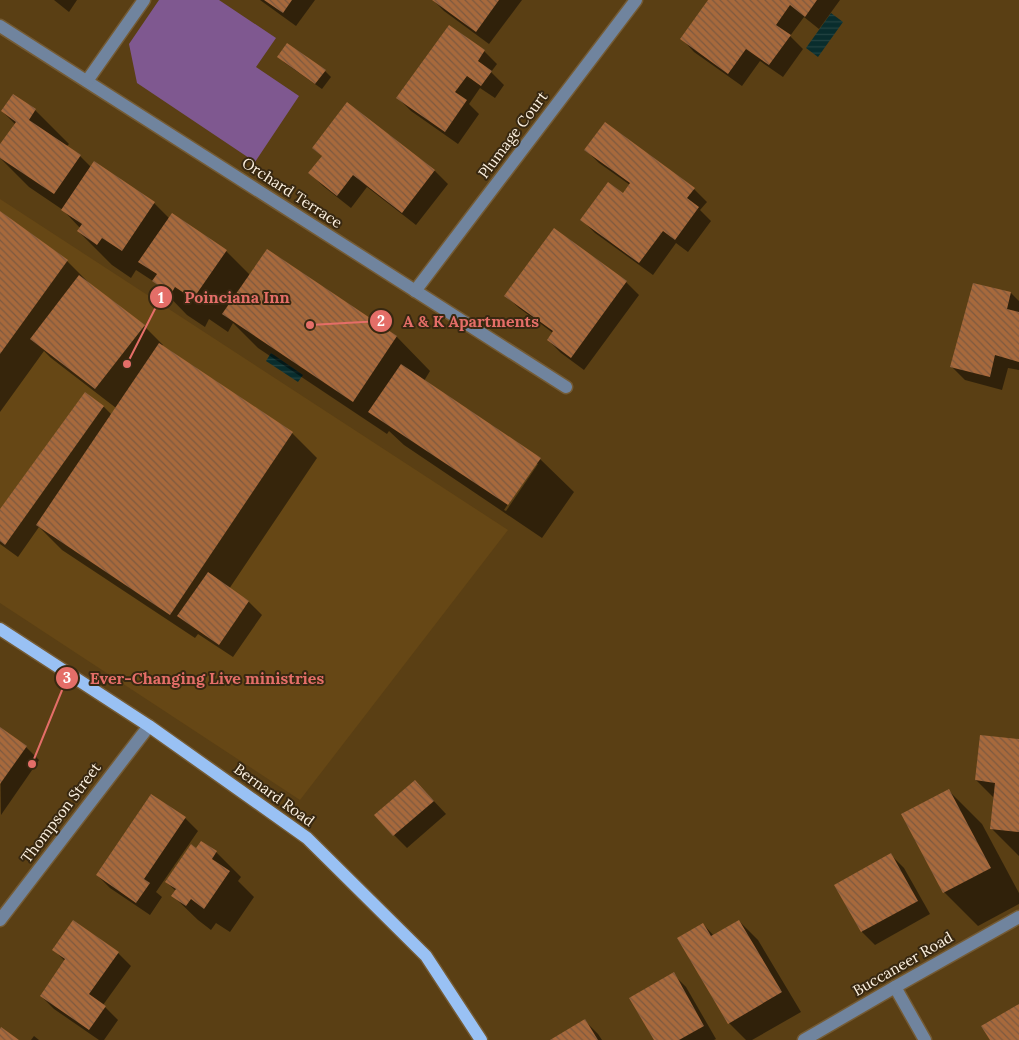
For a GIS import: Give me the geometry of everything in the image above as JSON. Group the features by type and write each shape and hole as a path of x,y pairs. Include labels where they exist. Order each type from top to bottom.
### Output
{"main road":[{"name":"Bernard Road","path":"0,629 149,726 307,838 426,956 481,1040"}],"street":[{"path":"87,81 144,0"},
{"name":"Plumage Court","path":"415,290 636,0"},
{"name":"Orchard Terrace","path":"0,26 566,387"},
{"name":"Thompson Street","path":"0,920 149,726"},
{"name":"Buccaneer Road","path":"804,1040 1019,917"},
{"path":"895,987 924,1040"}],"shaded area":[{"path":"159,0 219,0 276,38 256,67 299,96 255,162 137,83 129,44"},
{"path":"0,199 508,530 300,800 0,603"}],"water":[{"path":"831,13 843,22 818,57 806,48"},
{"path":"271,353 303,375 298,382 266,361"}],"building":[{"path":"264,0 292,0 283,13"},
{"path":"432,0 499,0 476,32"},
{"path":"708,0 817,0 805,17 790,5 776,25 791,35 769,65 746,49 728,74 680,39"},
{"path":"449,25 485,50 478,61 492,71 481,86 467,76 455,92 467,100 445,132 396,98"},
{"path":"287,43 326,70 315,84 277,57"},
{"path":"13,94 36,109 29,120 81,155 54,194 0,158 0,144 16,122 1,111"},
{"path":"347,102 435,170 402,213 353,175 337,196 308,173 322,156 312,148"},
{"path":"605,122 695,188 687,198 699,207 675,240 663,231 639,263 580,220 608,182 623,193 630,183 584,150"},
{"path":"94,161 155,202 122,251 102,238 97,245 77,231 82,224 61,210"},
{"path":"0,211 68,260 0,354"},
{"path":"172,213 227,250 193,299 175,287 171,294 152,281 157,274 138,262"},
{"path":"554,228 627,281 571,358 547,340 553,331 504,296"},
{"path":"267,249 397,336 353,402 222,314"},
{"path":"79,275 145,325 95,389 30,339"},
{"path":"973,283 1011,292 1007,309 1019,312 1019,362 995,355 990,377 950,367"},
{"path":"159,343 293,432 170,615 36,525"},
{"path":"401,364 541,458 508,505 368,412"},
{"path":"85,392 104,406 5,545 0,541 0,509"},
{"path":"208,572 249,601 219,645 177,616"},
{"path":"0,727 27,746 0,784"},
{"path":"980,735 1019,739 1019,832 990,829 995,783 975,780"},
{"path":"415,780 434,801 393,836 374,815"},
{"path":"949,789 991,868 943,893 901,814"},
{"path":"151,794 186,817 144,879 150,883 136,903 96,875"},
{"path":"201,841 217,851 212,859 230,871 204,909 191,899 186,906 171,896 176,889 165,882 191,844 196,848"},
{"path":"891,853 918,901 861,932 834,885"},
{"path":"73,920 119,952 89,994 106,1006 89,1030 40,996 65,959 52,950"},
{"path":"739,920 782,992 728,1024 677,938 703,923 711,936"},
{"path":"674,972 704,1026 679,1040 654,1040 629,998"},
{"path":"1019,1004 1019,1040 990,1040 981,1026"},
{"path":"585,1019 598,1040 550,1040"},
{"path":"1,1027 19,1040 0,1040"}],"place":[{"name":"A & K Apartments","path":"310,325"},
{"name":"Poinciana Inn","path":"127,364"},
{"name":"Ever-Changing Live ministries","path":"32,764"}]}
